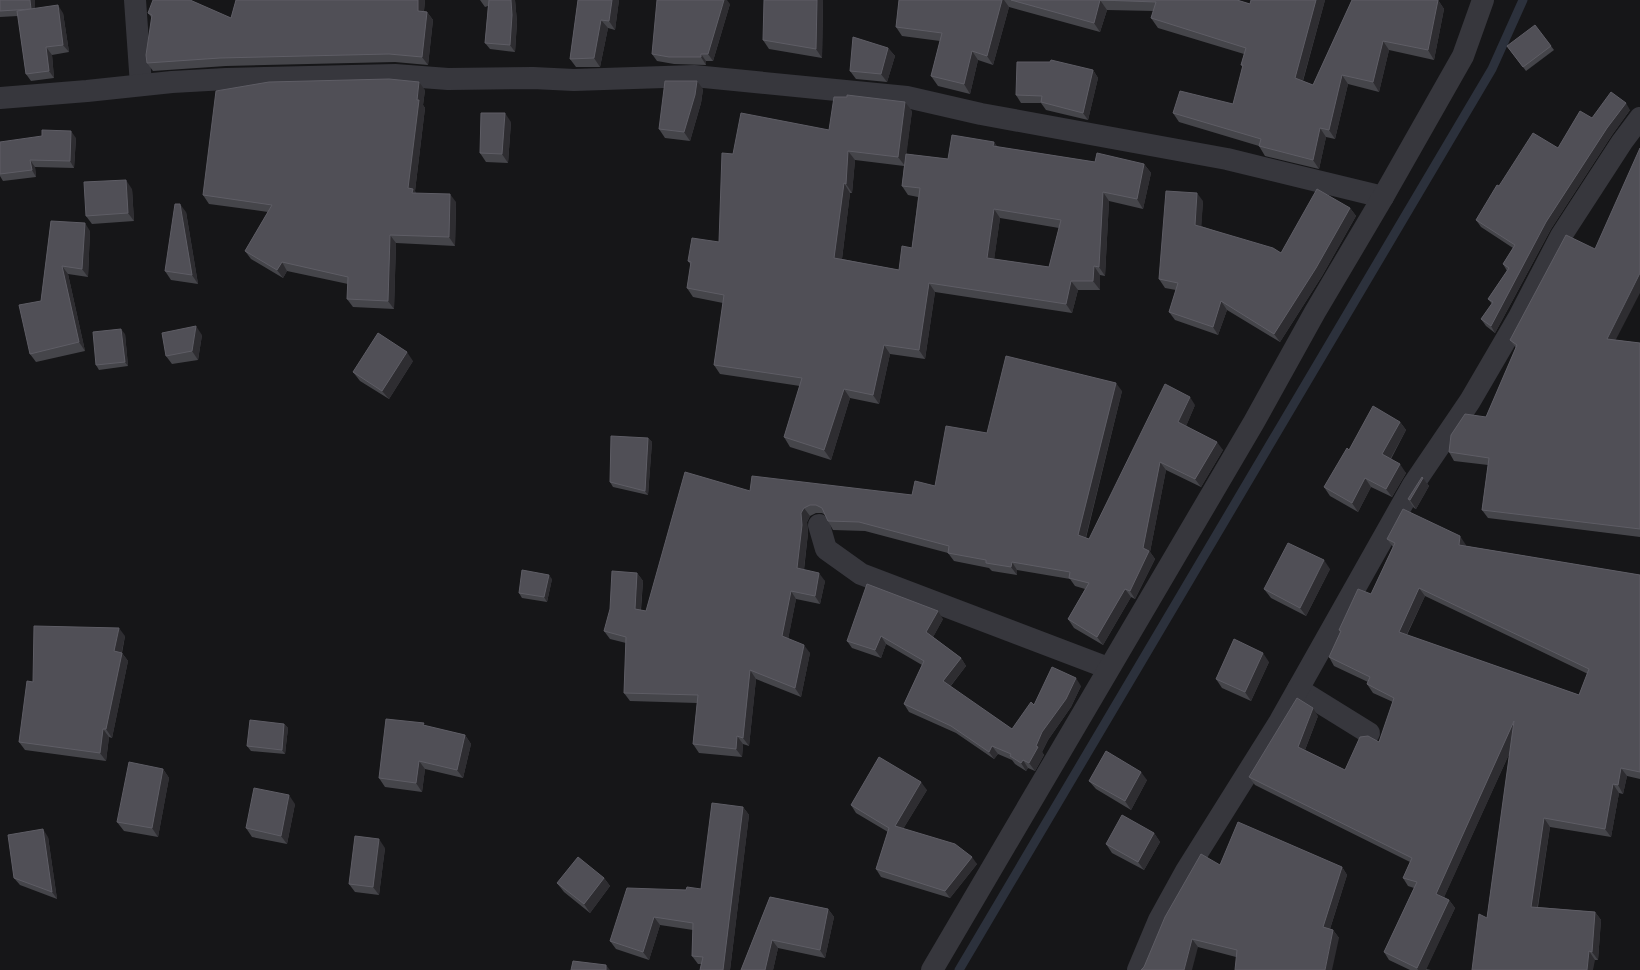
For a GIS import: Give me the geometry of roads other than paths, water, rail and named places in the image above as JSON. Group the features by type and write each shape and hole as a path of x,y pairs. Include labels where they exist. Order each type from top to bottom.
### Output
{"street":[{"path":"135,0 141,85"},
{"path":"932,970 1108,668 1254,422 1315,312 1383,197 1463,56 1484,0"},
{"path":"0,98 226,79 395,75 448,79 533,78 574,80 694,76 908,97 981,114 1227,159 1383,197"},
{"path":"1138,970 1159,920 1186,871 1280,720 1413,485 1478,388 1519,317 1561,236 1622,142 1640,118"},
{"path":"819,525 826,549 861,574 1108,668"},
{"path":"1298,689 1369,733"}],"waterway":[{"path":"959,970 1492,69 1523,0"}]}
